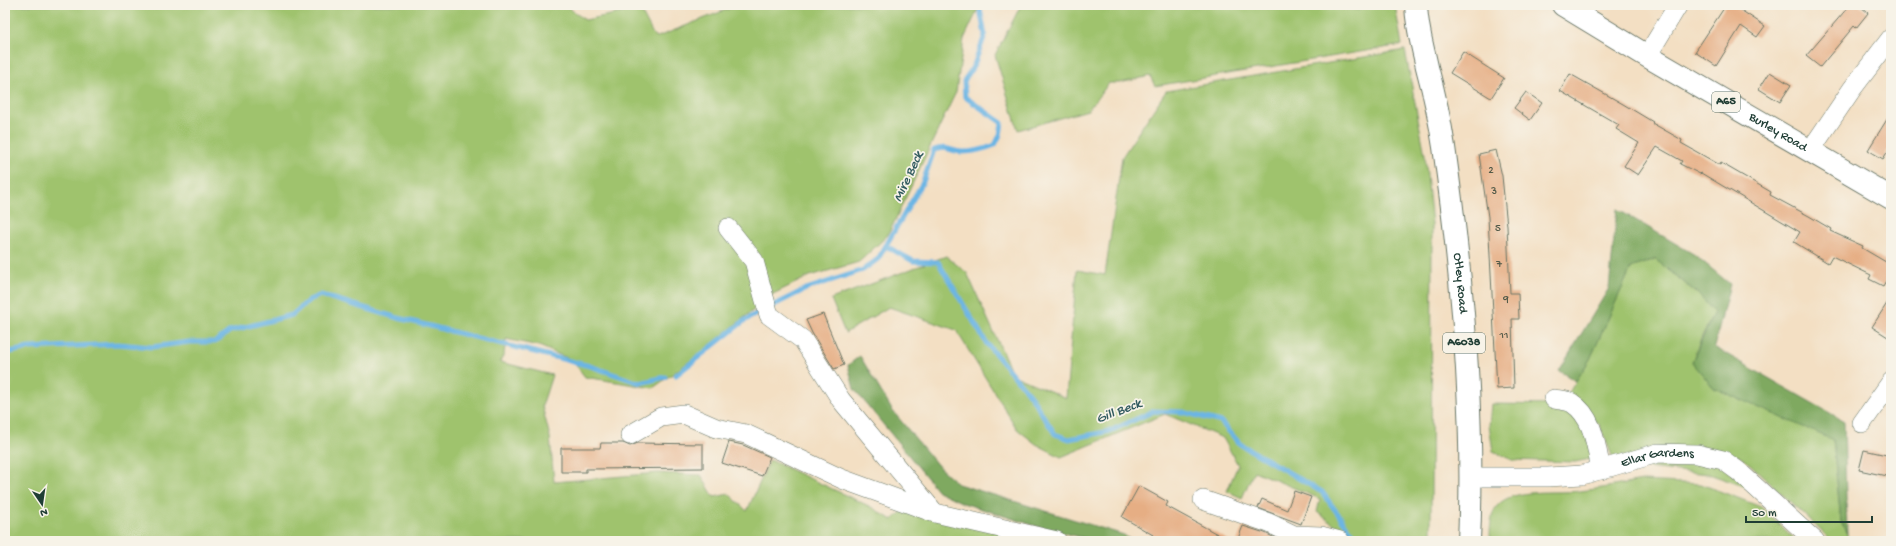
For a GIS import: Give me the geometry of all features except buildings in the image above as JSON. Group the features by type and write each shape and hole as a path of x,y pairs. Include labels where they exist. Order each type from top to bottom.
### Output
{"main road":[{"name":"A6038","path":"1416,5 1419,38 1427,65"},
{"name":"A6038","path":"1427,65 1427,28 1430,5"},
{"name":"Burley Road","path":"1563,5 1647,56 1891,198"},
{"name":"Otley Road","path":"1427,65 1444,146 1462,293 1470,477 1469,541"}],"street":[{"path":"1647,56 1678,5"},
{"path":"1810,151 1852,89 1891,38"},
{"path":"728,228 754,261 770,315 803,340 841,400 935,513"},
{"path":"1862,423 1891,382"},
{"path":"1554,399 1571,403 1588,420 1595,441 1601,470"},
{"path":"630,434 661,417 684,414 716,428 746,434 842,479 935,513 1057,541"},
{"name":"Ellar Gardens","path":"1470,477 1548,477 1582,475 1658,452 1698,454 1723,460 1738,471 1815,541"},
{"path":"1203,500 1269,523 1294,535 1321,536 1340,541"}],"green space":[{"path":"5,5 565,5 585,20 640,9 655,38 738,5 980,5 964,39 956,92 888,235 859,262 810,276 773,294 696,357 653,388 585,377 572,360 539,346 506,339 504,354 500,362 552,375 542,406 550,437 554,482 658,473 701,475 714,497 729,494 747,511 770,460 871,507 892,520 907,508 1031,541 5,541"},
{"path":"1021,5 1331,5 1359,10 1365,5 1395,5 1402,45 1155,86 1150,76 1120,83 1109,83 1088,110 1018,130 995,55"},
{"path":"1405,50 1425,155 1432,225 1431,541 1350,541 1340,529 1317,512 1320,499 1254,471 1242,498 1227,491 1238,465 1223,438 1165,414 1061,457 1036,444 1017,429 956,330 889,307 845,333 831,299 946,256 967,273 1013,375 1066,398 1077,270 1105,275 1122,157 1166,91"},
{"path":"1617,209 1695,255 1730,284 1714,347 1844,421 1847,534 1841,522 1833,440 1714,388 1692,362 1714,312 1698,294 1655,259 1631,268 1590,359 1576,381 1559,371 1609,288"},
{"path":"1655,259 1698,294 1715,312 1703,334 1692,362 1714,388 1833,439 1841,522 1847,534 1848,541 1832,541 1750,464 1740,457 1726,452 1613,458 1599,424 1566,397 1590,359 1631,268"},
{"path":"860,356 892,410 940,468 958,484 1124,535 1132,541 1097,541 1039,527 963,503 938,491 854,389 848,365"},
{"path":"1491,404 1567,405 1575,408 1595,458 1575,462 1512,460 1493,451 1489,426"},
{"path":"1660,460 1718,464 1752,489 1709,474 1636,467"},
{"path":"1643,481 1701,484 1761,507 1797,541 1490,541 1491,523 1495,509 1504,500 1513,496 1536,492 1570,492 1588,490"}],"waterway":[{"name":"Mire Beck","path":"772,306 806,289 863,270 878,259 923,182 934,150 946,148 959,152 967,152 995,145 1000,135 1002,123 965,97 964,81 974,65 985,35 980,9 981,5"},
{"name":"Gill Beck","path":"886,246 913,261 938,262 987,344 1030,395 1055,434 1069,439 1110,431 1154,411 1183,412 1221,422 1240,444 1322,492 1358,541"},
{"path":"5,353 29,348 118,344 152,347 189,342 215,342 230,331 292,315 309,300 321,295 398,318 590,366 640,383 665,377"},
{"path":"676,375 744,321 763,310"}]}
